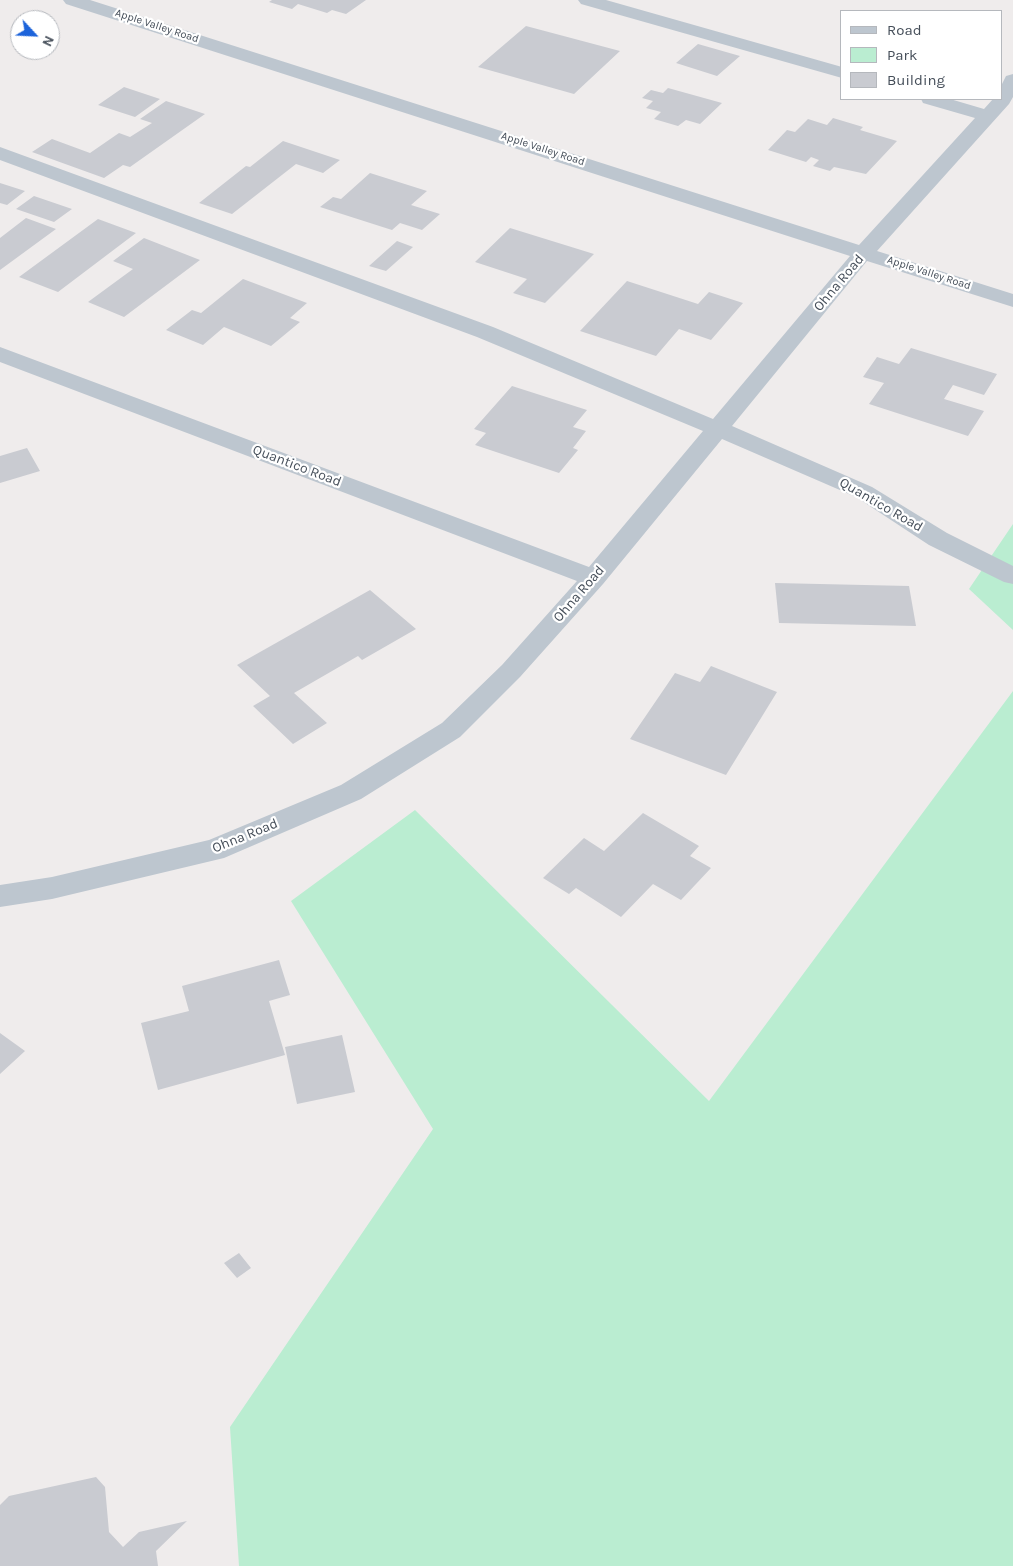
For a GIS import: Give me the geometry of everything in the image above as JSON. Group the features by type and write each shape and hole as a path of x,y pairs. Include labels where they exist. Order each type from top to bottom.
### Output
{"street":[{"name":"Apple Valley Road","path":"72,0 1013,301"},
{"path":"587,0 840,73"},
{"name":"Ohna Road","path":"1003,98 1013,80"},
{"path":"933,100 989,116"},
{"name":"Ohna Road","path":"0,896 52,888 214,850 351,792 451,730 511,670 594,578 864,252 1002,100"},
{"name":"Quantico Road","path":"0,153 485,332 804,465 864,492 938,539 1013,576"},
{"name":"Quantico Road","path":"0,354 594,578"}],"green space":[{"path":"1013,524 1013,630 969,589"},
{"path":"1013,691 1013,1566 239,1566 230,1427 433,1129 291,901 415,810 709,1101"}],"building":[{"path":"272,0 366,0 346,14 332,10 327,13 298,4 292,9 269,2"},
{"path":"526,26 620,51 574,94 478,67"},
{"path":"698,44 740,56 717,76 676,63"},
{"path":"124,87 160,99 135,117 98,105"},
{"path":"668,88 722,103 700,124 686,120 678,126 654,119 661,112 646,108 653,101 642,98 651,90 663,93"},
{"path":"166,101 205,114 130,167 123,165 104,178 32,152 52,139 90,153 119,133 130,137 152,123 140,119"},
{"path":"833,118 863,127 860,130 897,141 866,174 834,167 830,171 813,166 819,160 811,157 806,162 768,150 787,130 795,132 808,119 827,125"},
{"path":"283,141 340,160 323,173 296,164 232,214 199,203 246,166 250,167"},
{"path":"370,173 427,191 411,205 440,214 422,230 400,223 392,230 320,207 333,197 341,199"},
{"path":"0,183 25,191 7,205 0,203"},
{"path":"34,196 72,209 54,222 16,209"},
{"path":"26,218 56,229 0,270 0,238"},
{"path":"98,219 136,233 58,292 19,277"},
{"path":"510,228 594,254 545,303 513,293 527,279 475,262"},
{"path":"144,238 200,260 124,317 88,302 133,269 113,261"},
{"path":"397,241 413,247 386,271 369,266"},
{"path":"243,279 307,303 290,318 300,322 271,346 224,327 203,345 166,330 192,310 201,313"},
{"path":"627,281 698,304 709,292 743,303 711,340 679,329 656,356 580,331"},
{"path":"911,348 997,374 984,395 953,385 944,399 984,411 968,436 869,404 884,383 863,377 877,357 899,364"},
{"path":"512,386 587,410 573,427 586,431 573,448 578,450 559,473 475,445 486,433 474,429"},
{"path":"27,448 40,471 0,483 0,456"},
{"path":"775,583 909,586 916,626 779,623"},
{"path":"370,590 416,629 362,660 358,656 294,693 327,723 293,744 253,706 270,696 237,665"},
{"path":"711,666 777,692 726,775 630,739 675,673 700,682"},
{"path":"643,813 699,846 690,856 711,868 681,900 653,884 621,917 576,888 569,894 543,878 584,838 604,851"},
{"path":"279,960 290,995 269,1001 285,1055 158,1090 141,1023 189,1011 182,986"},
{"path":"0,1033 25,1051 0,1074"},
{"path":"342,1035 355,1092 297,1104 285,1047"},
{"path":"239,1253 251,1268 237,1278 224,1263"},
{"path":"96,1477 105,1487 109,1532 123,1547 139,1532 187,1521 156,1551 158,1566 0,1566 0,1505 9,1496"}]}
